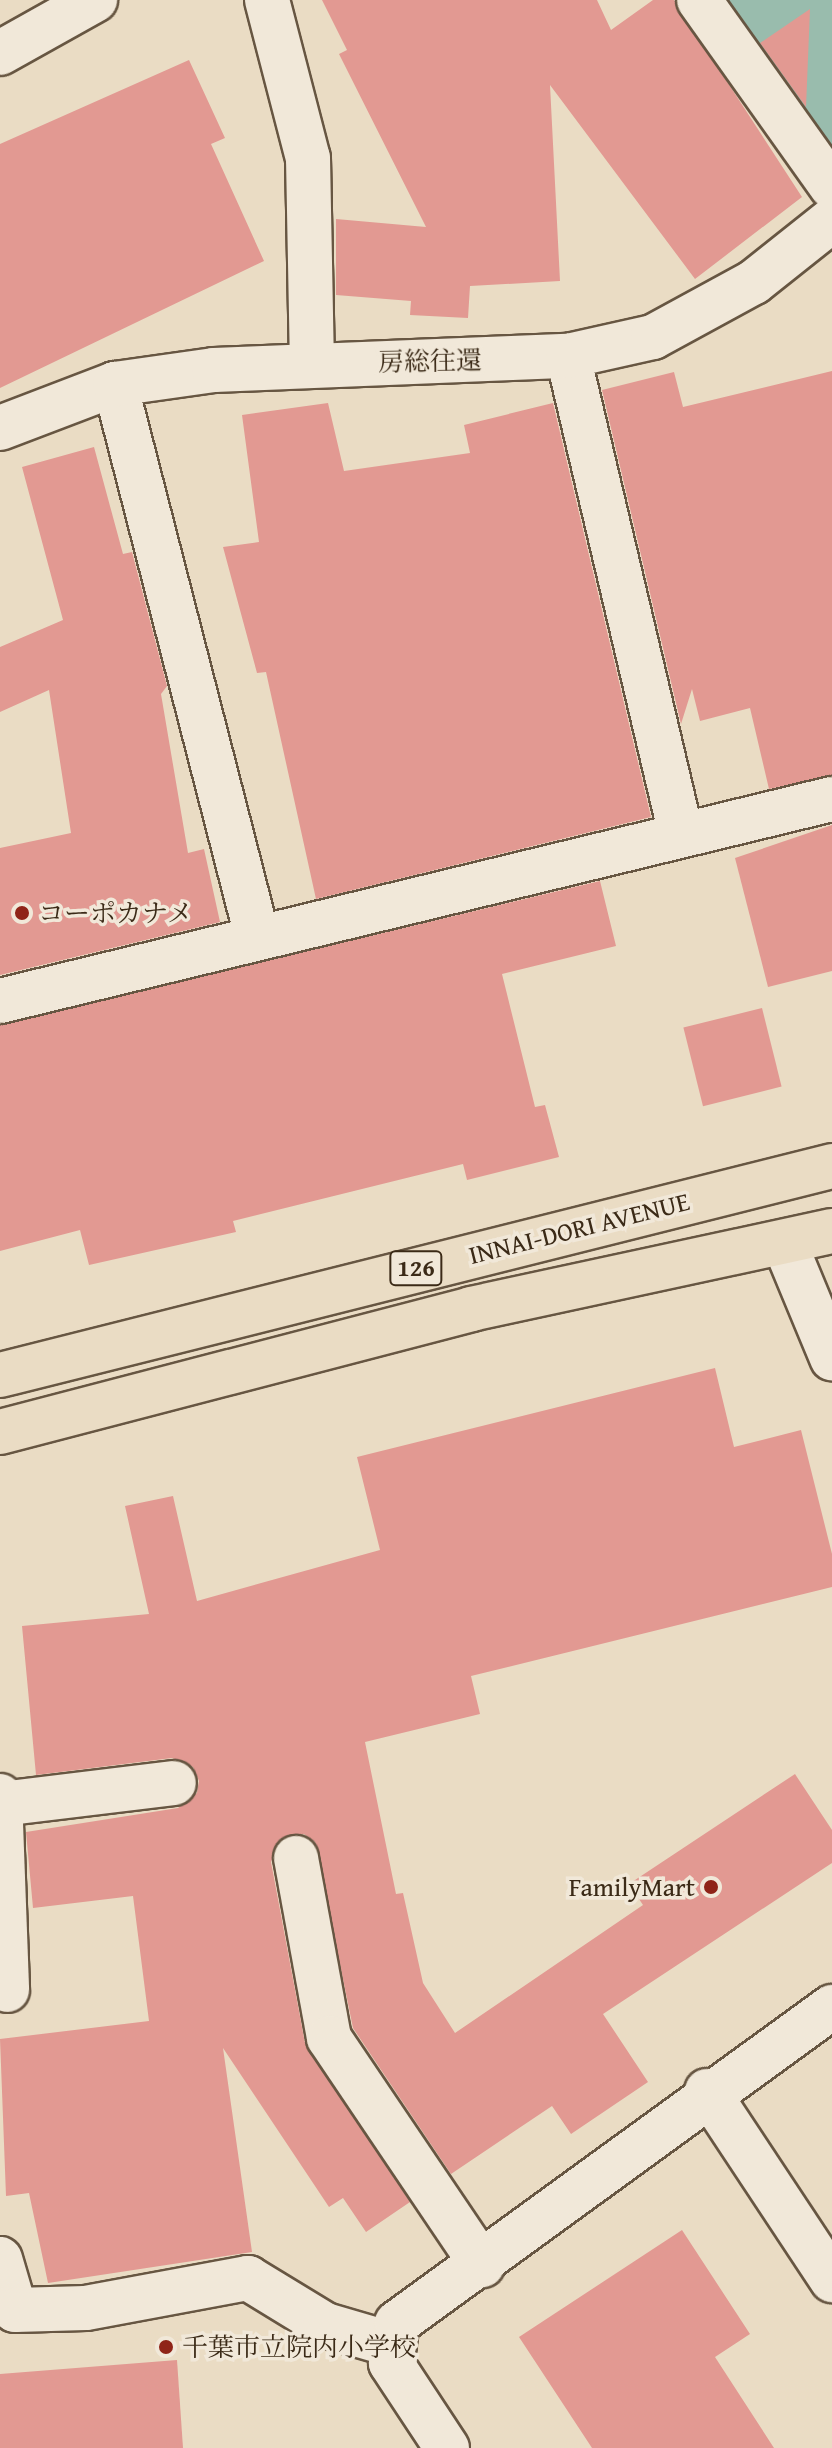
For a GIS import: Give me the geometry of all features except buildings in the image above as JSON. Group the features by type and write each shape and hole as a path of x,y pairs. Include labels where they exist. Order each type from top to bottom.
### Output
{"highway":[{"name":"INNAI-DORI AVENUE","path":"0,1375 832,1166"},
{"name":"INNAI-DORI AVENUE","path":"0,1432 471,1309 832,1231"}],"street":[{"path":"0,53 95,0"},
{"path":"267,0 308,158 312,361"},
{"path":"699,0 832,187"},
{"name":"房総往還","path":"0,428 115,384 312,361 568,356 653,337 754,282 832,220"},
{"path":"568,356 681,834"},
{"path":"115,384 257,936"},
{"path":"0,1001 257,936 832,799"},
{"path":"784,1242 822,1313 832,1358"},
{"path":"1,1804 174,1783"},
{"path":"0,1796 7,1990"},
{"path":"296,1858 329,2038 482,2265"},
{"path":"447,2448 391,2363 397,2323 482,2265 707,2091 832,2007"},
{"path":"707,2091 832,2280"},
{"path":"0,2259 15,2310 86,2308 248,2278 325,2325 394,2345"}],"waterway":[{"path":"769,0 832,88"}],"place":[{"name":"コーポカナメ","path":"22,913"},
{"name":"FamilyMart","path":"711,1887"},
{"name":"千葉市立院内小学校","path":"166,2347"}]}
